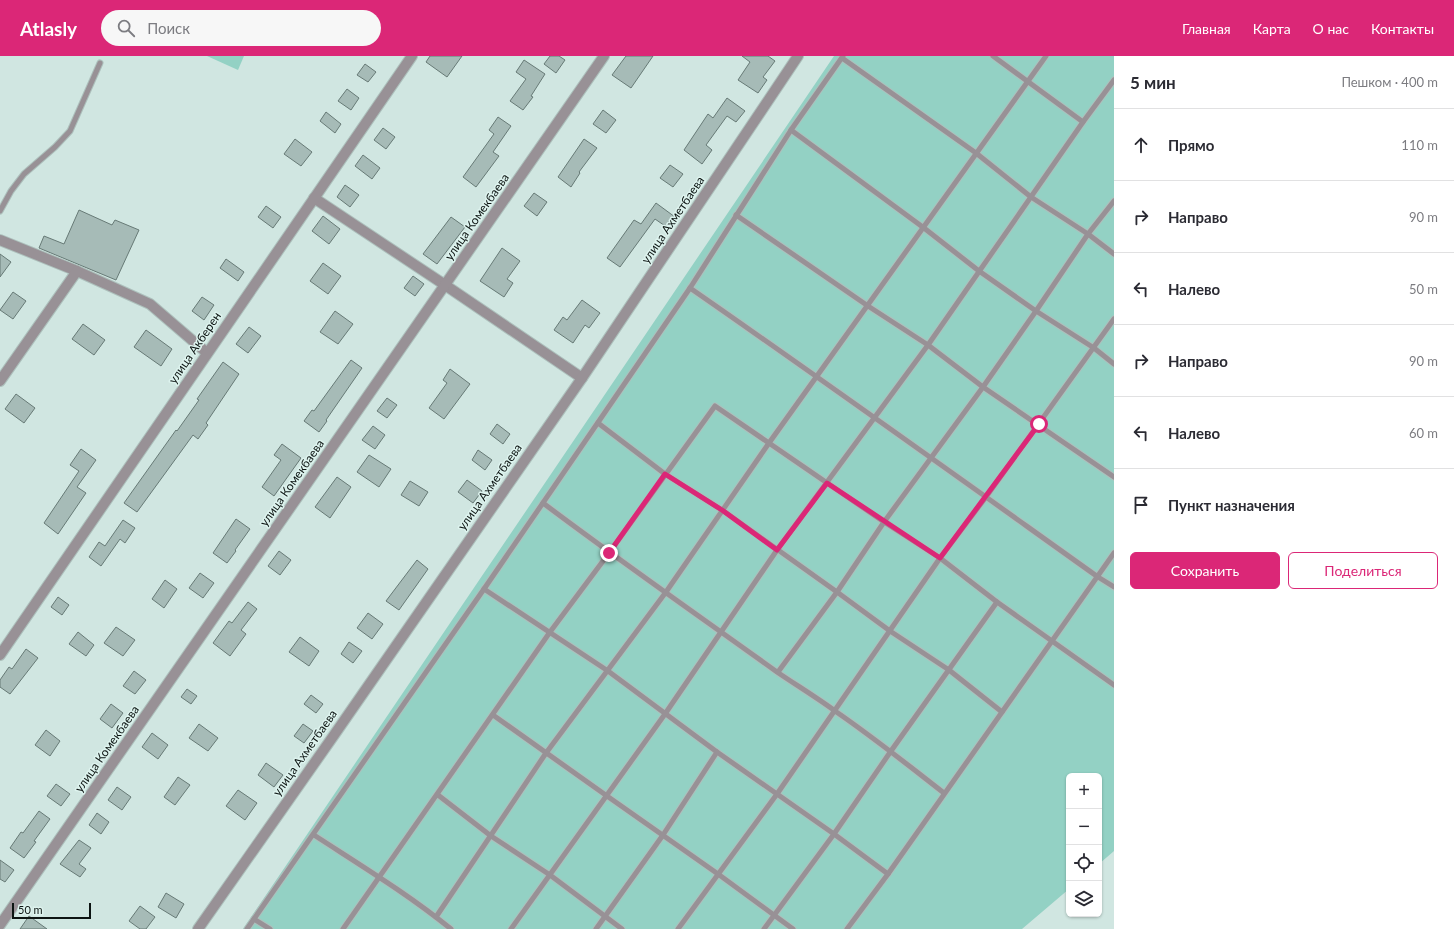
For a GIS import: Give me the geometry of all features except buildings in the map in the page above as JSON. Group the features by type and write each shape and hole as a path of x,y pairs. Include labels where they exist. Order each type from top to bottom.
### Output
{"street":[{"name":"улица Акберен","path":"0,655 412,56"},
{"name":"улица Комекбаева","path":"0,925 604,56"},
{"name":"улица Ахметбаева","path":"198,929 582,378 798,56"},
{"path":"314,198 446,285 582,378"},
{"path":"0,240 77,271 150,304 207,353"},
{"path":"0,380 77,271"}],"lane":[{"path":"993,56 1083,122"},
{"path":"436,917 546,753 666,592 769,443 1046,56"},
{"path":"247,929 314,835 598,423 690,288 791,130 843,57 976,153 1031,197 1088,234 1114,254"},
{"path":"0,211 11,191 24,174 55,147 70,131 100,63"},
{"path":"511,929 665,714 777,550 928,344 1114,80"},
{"path":"791,130 924,228 979,271 1036,311 1094,348 1114,364"},
{"path":"778,672 837,592 884,522 930,458 983,387 1088,234 1114,201"},
{"path":"736,215 868,306 928,344 983,387 1039,424 1114,478"},
{"path":"690,288 817,376 930,458 1114,587"},
{"path":"678,929 777,794 940,558 986,497 1114,319"},
{"path":"344,929 550,632 609,553 714,406 884,522 940,558 997,602 1114,685"},
{"path":"598,423 665,474 722,510 890,631 949,670 1002,712"},
{"path":"543,503 609,553 778,672 835,710 891,751 944,793"},
{"path":"846,929 888,874 1114,553"},
{"path":"484,589 608,671 717,752 888,874"},
{"path":"764,929 834,834 997,602"},
{"path":"493,715 718,874 792,929"},
{"path":"596,929 663,835 717,752"},
{"path":"438,795 491,836 550,875 622,929"},
{"path":"314,835 380,878 451,929"},
{"path":"254,919 270,929"}],"green space":[{"path":"207,56 244,56 238,70"},
{"path":"834,56 1114,56 1114,851 1102,861 1102,773 1066,773 1066,892 1022,929 243,929"}],"route":[{"path":"609,553 665,474 722,510 777,550 827,483 940,558 1039,424"}]}
